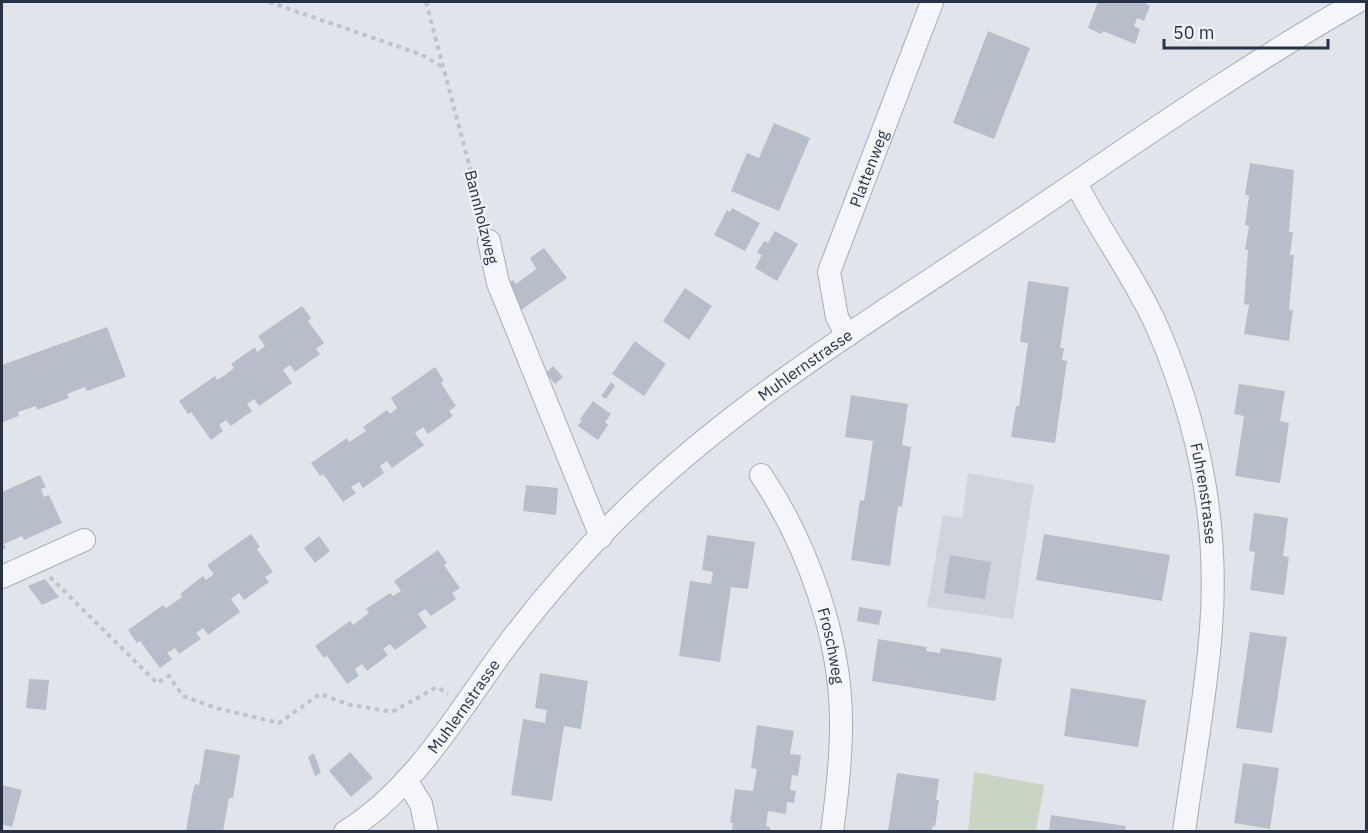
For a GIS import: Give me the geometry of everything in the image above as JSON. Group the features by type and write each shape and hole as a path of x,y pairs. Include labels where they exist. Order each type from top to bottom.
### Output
{"street":[{"name":"Plattenweg","path":"848,336 837,317 829,272 932,2"},
{"name":"Muhlernstrasse","path":"345,831 378,807 406,780 508,644 601,537 645,492 685,456 767,391 848,336 1235,75 1356,2"},
{"name":"Fuhrenstrasse","path":"1076,183 1097,226 1129,270 1157,327 1174,368 1201,459 1212,553 1211,630 1184,831"},
{"name":"Bannholzweg","path":"489,241 498,283 601,537"},
{"name":"Froschweg","path":"760,475 794,529 811,572 827,626 841,724 839,782 832,831"},
{"path":"2,577 84,540"},
{"path":"406,780 421,804 427,831"}],"path":[{"path":"269,2 420,54 443,67"},
{"name":"Bannholzweg","path":"426,2 489,241"},
{"path":"35,562 157,683 169,676 183,696 216,708 279,723 320,694 351,705 393,712 437,687 464,705"}],"shaded area":[{"path":"968,473 1034,485 1013,619 927,607 943,515 962,518"}],"green space":[{"path":"974,772 1044,785 1036,831 968,831"}],"building":[{"path":"1098,2 1144,2 1150,6 1144,21 1137,18 1134,26 1140,29 1135,44 1103,31 1101,34 1088,28"},
{"path":"988,31 1030,48 994,139 953,123"},
{"path":"774,123 810,138 779,211 731,191 747,153 759,158"},
{"path":"1250,163 1294,170 1289,232 1293,232 1290,255 1294,255 1289,310 1293,310 1289,341 1244,334 1249,305 1244,304 1248,250 1245,250 1249,226 1245,225 1249,195 1245,195"},
{"path":"732,208 760,223 745,251 714,235 727,210 730,212"},
{"path":"775,231 798,244 777,281 755,268 762,255 757,253 764,241 768,243"},
{"path":"544,248 567,278 518,312 506,285 513,280 516,284 536,269 530,258"},
{"path":"1028,281 1069,287 1060,348 1064,348 1062,360 1067,361 1055,443 1011,437 1016,406 1019,406 1028,343 1020,342"},
{"path":"685,288 712,306 689,340 663,321"},
{"path":"302,306 311,318 308,321 324,343 316,349 320,354 295,372 290,365 283,370 292,383 259,406 254,399 247,404 252,411 231,426 226,420 219,425 223,431 211,440 191,412 188,414 179,401 215,376 217,380 225,375 234,368 231,364 255,347 257,352 265,346 258,336"},
{"path":"107,327 126,377 87,391 85,387 67,394 69,398 37,410 36,406 18,412 19,416 3,422 2,365"},
{"path":"635,341 666,364 644,396 612,374"},
{"path":"553,366 563,377 555,384 546,373"},
{"path":"435,367 444,381 441,383 456,406 449,411 453,416 428,434 423,427 415,433 424,445 392,468 387,461 380,466 384,473 363,488 359,482 351,487 356,493 343,502 323,474 320,476 311,463 347,438 349,442 366,431 363,427 387,410 390,414 397,408 391,398"},
{"path":"611,382 615,386 606,399 601,396"},
{"path":"1239,384 1285,391 1280,421 1289,423 1280,483 1235,476 1244,416 1234,414"},
{"path":"851,395 908,404 902,445 911,447 902,507 898,506 890,566 851,560 860,500 864,501 873,441 845,437"},
{"path":"593,401 611,414 605,422 608,425 598,440 578,426 582,420 580,419"},
{"path":"40,475 46,487 41,489 44,497 49,495 62,523 24,540 22,536 4,544 6,548 2,550 2,492"},
{"path":"526,485 558,488 556,515 523,511"},
{"path":"1254,513 1288,518 1283,556 1289,557 1284,595 1250,590 1255,552 1249,551"},
{"path":"251,534 260,547 257,549 273,572 265,577 269,582 244,600 239,593 231,599 240,612 208,635 203,628 196,633 201,639 179,654 175,648 167,653 172,659 160,668 140,641 137,643 128,630 163,605 166,608 182,597 180,594 203,576 206,580 214,574 207,565"},
{"path":"1044,534 1170,555 1162,601 1036,580"},
{"path":"707,535 755,542 748,589 731,587 720,662 679,656 690,581 711,584 713,572 702,570"},
{"path":"319,536 330,551 315,563 304,548"},
{"path":"438,550 447,563 444,565 460,588 452,593 456,599 431,616 425,609 418,614 427,627 395,650 390,644 383,649 388,655 367,671 362,664 355,669 359,676 347,684 327,656 324,658 315,646 350,621 353,625 369,613 366,609 390,593 393,596 401,591 394,581"},
{"path":"950,555 991,562 985,599 944,593"},
{"path":"45,579 59,597 42,605 28,586"},
{"path":"859,607 882,611 879,625 857,621"},
{"path":"1250,632 1287,637 1272,733 1236,728"},
{"path":"878,639 927,647 926,651 940,653 941,648 1002,658 995,701 872,681"},
{"path":"540,673 588,681 581,729 564,726 552,801 511,795 523,719 545,723 547,710 535,708"},
{"path":"29,679 49,680 46,710 26,708"},
{"path":"1071,688 1146,700 1138,747 1064,736"},
{"path":"757,725 794,731 790,754 801,755 798,776 792,775 790,790 796,791 794,803 787,802 786,814 768,811 766,826 770,827 770,831 732,831 733,823 730,823 735,789 753,791 757,769 751,768"},
{"path":"205,749 240,755 233,798 229,798 223,831 186,831 195,784 199,785"},
{"path":"350,752 373,778 351,797 329,771"},
{"path":"314,753 321,773 315,776 308,757"},
{"path":"1243,763 1279,768 1270,829 1234,823"},
{"path":"897,773 939,779 936,800 939,800 935,827 932,826 932,831 888,831"},
{"path":"2,785 22,790 12,827 2,824"},
{"path":"1051,815 1126,826 1125,831 1049,831"}]}
